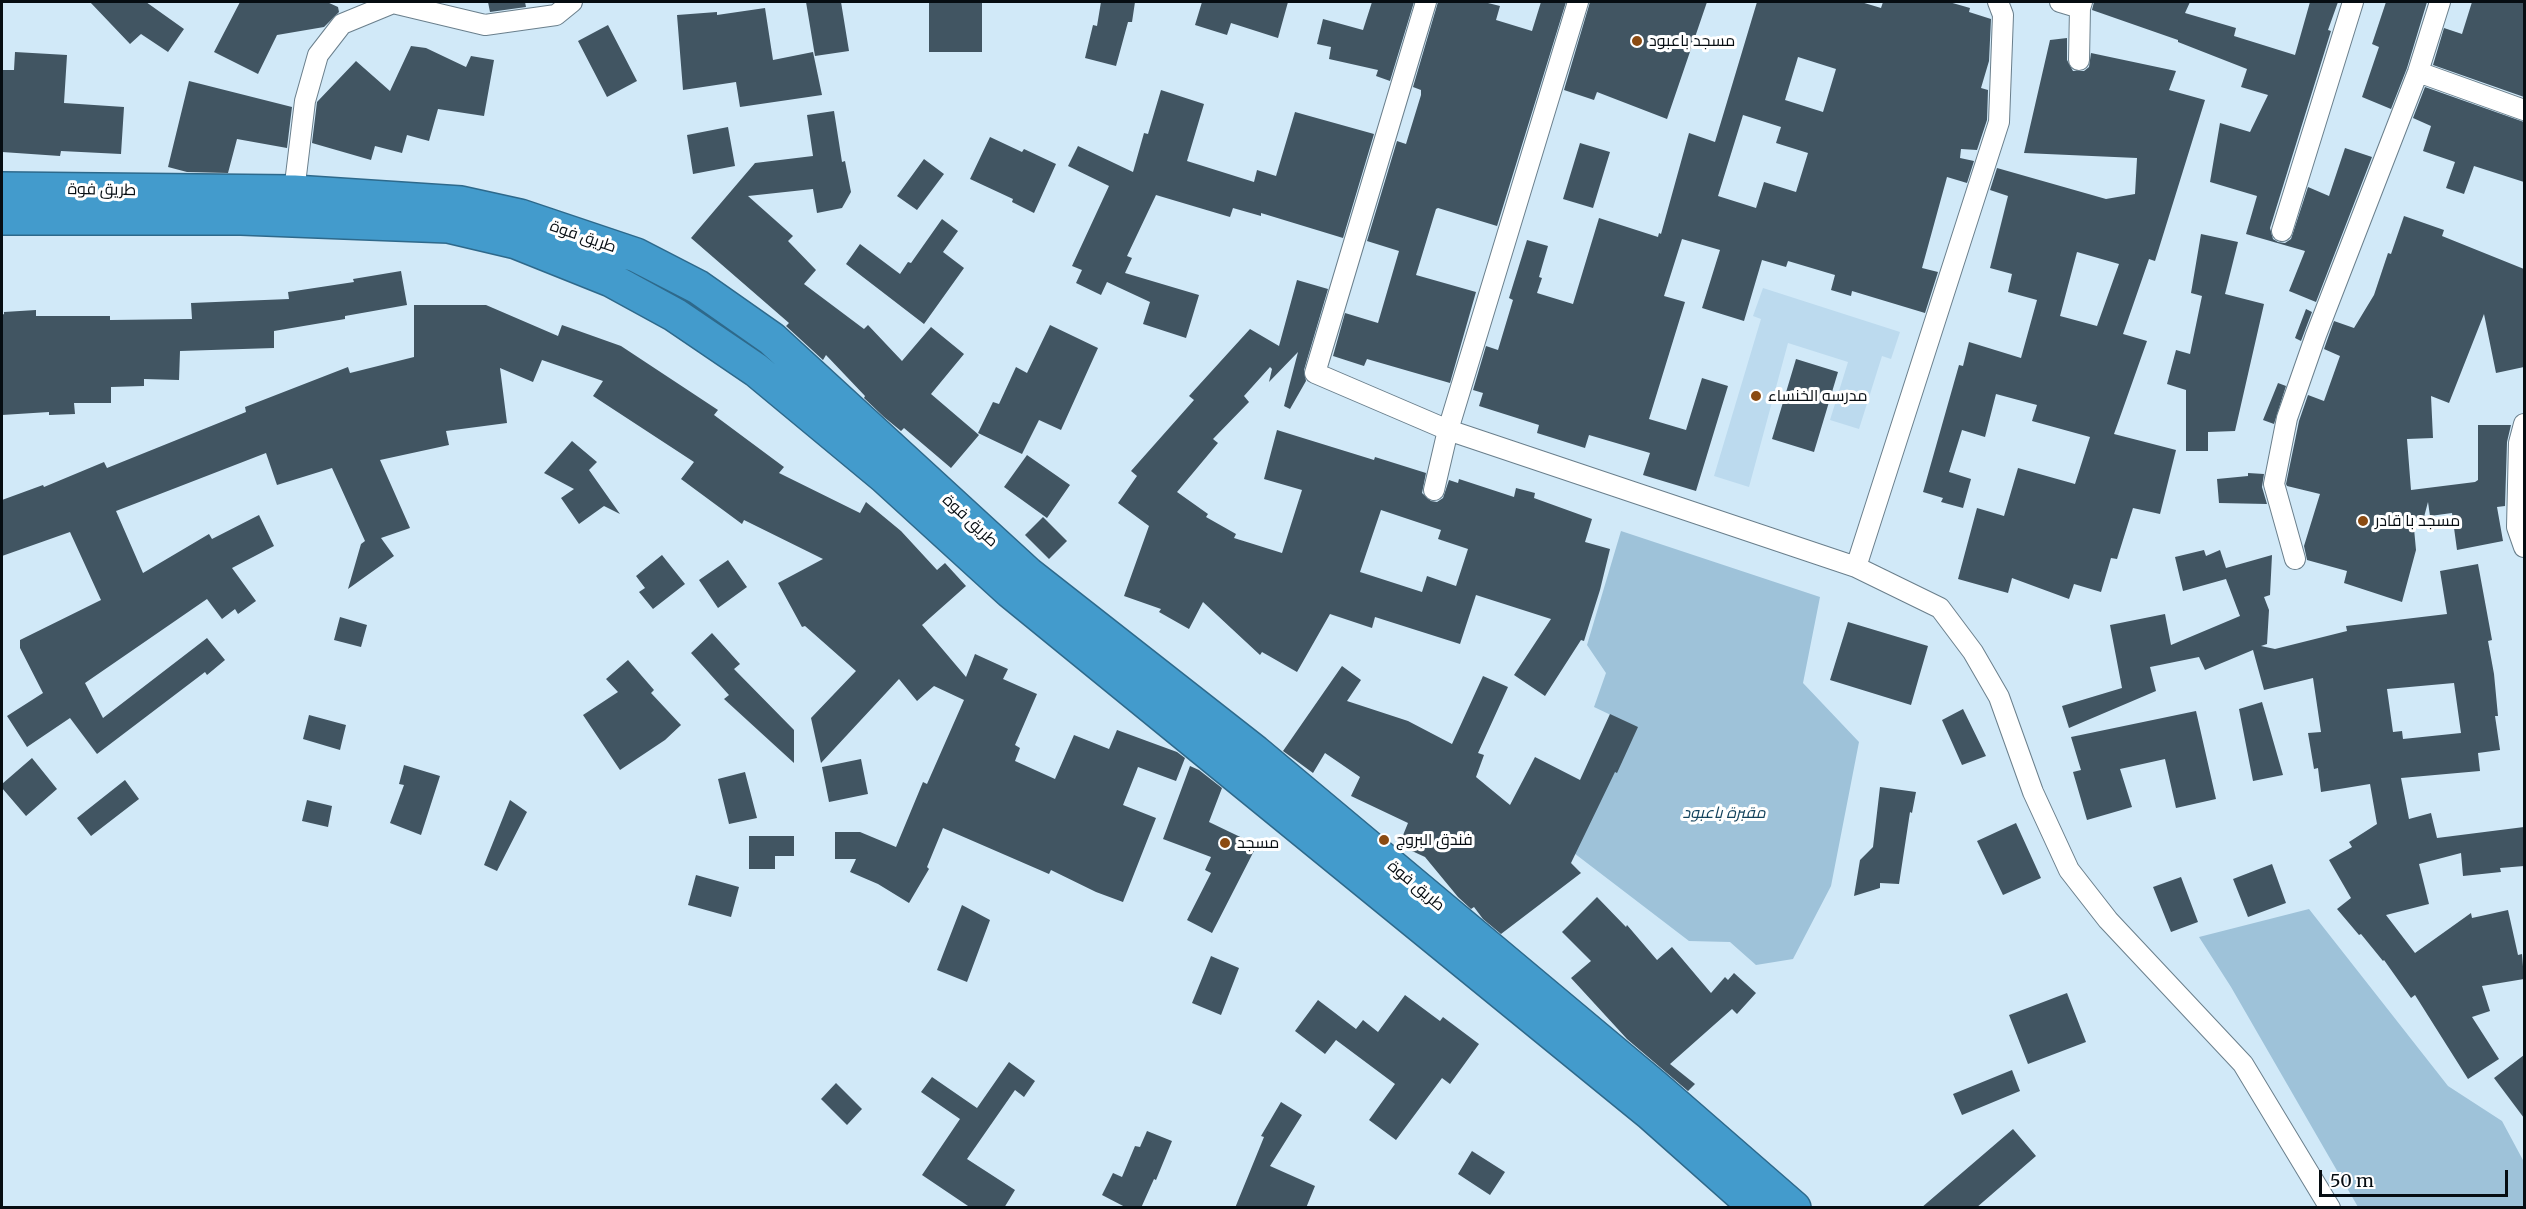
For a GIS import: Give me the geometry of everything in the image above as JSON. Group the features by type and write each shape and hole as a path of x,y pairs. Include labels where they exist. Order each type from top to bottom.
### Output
{"highway":[{"name":"طريق فوة","path":"2,189 294,192 461,203 520,216 636,255 698,287 772,339 1028,574 1255,752 1655,1087 1794,1208"},
{"name":"طريق فوة","path":"2,218 241,219 448,226 516,242 611,280 675,315 756,370 885,477 1010,591 1650,1113 1757,1208"},
{"path":"756,370 772,339"}],"street":[{"path":"294,192 305,100 311,78 318,55 342,24 393,3 485,25 556,15 572,2"},
{"path":"1426,2 1314,373 1448,430 1856,567 1940,609 1974,652 1999,697 2033,792 2069,870 2108,920 2243,1064 2330,1208"},
{"path":"1434,490 1448,430 1578,2"},
{"path":"1856,567 1999,122 2002,15 1998,2"},
{"path":"2060,2 2081,5 2079,60"},
{"path":"2282,231 2353,2"},
{"path":"2295,559 2274,484 2286,418 2418,72 2440,2"},
{"path":"2418,72 2524,110"},
{"path":"2524,424 2519,443 2517,527 2524,548"}],"shaded area":[{"name":"مدرسه الخنساء","path":"1763,288 1900,332 1891,359 1882,356 1859,429 1830,420 1848,362 1788,343 1749,487 1714,476 1761,319 1753,316"}],"green space":[{"name":"مقبرة باعبود","path":"1621,531 1820,597 1803,683 1859,742 1831,886 1793,959 1756,965 1730,942 1689,941 1570,850 1634,726 1594,707 1606,673 1587,645"},
{"path":"2309,909 2448,1086 2502,1121 2524,1162 2524,1207 2358,1207 2231,987 2199,937"}],"building":[{"path":"90,2 146,2 184,29 168,52 141,34 130,44"},
{"path":"240,2 327,2 338,7 339,12 324,27 277,35 258,74 214,52"},
{"path":"488,2 525,2 526,7 490,12"},
{"path":"806,2 841,2 849,51 815,56"},
{"path":"929,2 982,2 982,52 929,52"},
{"path":"1101,2 1135,2 1132,22 1128,22 1116,66 1085,58 1093,25 1097,26"},
{"path":"1202,2 1288,2 1278,38 1231,23 1227,35 1195,25"},
{"path":"1372,2 1414,2 1390,81 1376,76 1378,70 1329,59 1331,47 1317,44 1323,19 1363,30"},
{"path":"1438,2 1484,2 1500,6 1496,20 1532,31 1541,2 1566,2 1497,226 1436,209 1416,275 1476,292 1450,383 1367,359 1364,366 1333,356 1345,313 1378,323 1399,251 1367,241 1397,141 1406,144 1421,95 1421,90 1413,87"},
{"name":"مسجد باعبود","path":"1590,2 1707,2 1667,119 1597,92 1594,100 1564,90"},
{"path":"1757,2 1861,2 1881,8 1883,2 1949,2 1970,8 1969,12 1991,19 1989,61 1981,88 1988,90 1987,120 1977,150 1961,149 1960,158 1974,161 1967,183 1947,177 1922,268 1938,272 1925,313 1852,291 1851,296 1831,290 1835,275 1788,261 1786,267 1762,260 1744,321 1702,308 1720,250 1682,239 1664,296 1685,302 1649,419 1686,430 1702,378 1728,386 1696,491 1643,475 1650,453 1589,435 1585,448 1537,433 1539,425 1479,406 1483,393 1473,390 1486,346 1498,350 1513,300 1509,298 1527,240 1548,246 1537,293 1573,304 1599,218 1658,237 1659,233 1661,234 1689,133 1715,142","holes":["1798,57 1836,69 1823,112 1785,100","1743,115 1781,127 1776,143 1808,153 1796,192 1764,182 1756,208 1718,196"]},
{"path":"2094,2 2190,2 2185,13 2236,28 2234,36 2295,55 2310,2 2338,2 2270,228 2273,239 2278,242 2285,243 2291,239 2308,187 2329,196 2345,148 2372,157 2316,302 2289,291 2305,251 2246,234 2257,196 2210,182 2220,123 2250,132 2268,95 2241,87 2247,69 2178,42 2178,40 2092,10"},
{"path":"2386,2 2427,2 2407,68 2391,109 2362,97 2379,47 2372,44"},
{"path":"2472,2 2524,2 2524,97 2433,65 2444,28 2462,34"},
{"path":"765,8 773,60 813,52 822,95 740,107 736,82 683,90 677,15 717,12 717,15"},
{"path":"608,25 637,81 607,97 578,41"},
{"path":"2067,38 2067,60 2073,71 2084,71 2089,67 2091,53 2176,71 2169,90 2205,100 2155,261 2149,259 2123,334 2147,341 2114,434 2176,450 2160,514 2133,508 2117,559 2111,558 2101,592 2074,584 2069,599 2012,578 2008,593 1958,579 1977,508 2004,516 2018,468 2075,484 2090,437 2032,421 2037,405 1996,394 1985,437 1962,430 1949,472 1971,479 1963,508 1941,502 1943,498 1923,492 1959,365 1963,366 1969,342 2021,358 2037,300 2008,292 2012,274 1990,268 2008,196 1990,190 1997,168 2106,199 2135,194 2137,158 2024,153 2050,40","holes":["2077,252 2119,264 2097,326 2060,316"]},
{"path":"411,46 426,48 466,67 471,56 494,60 484,116 438,109 429,141 407,135 402,153 375,146 371,160 312,143 317,102 356,61 390,91"},
{"path":"15,52 67,55 64,103 124,107 121,154 61,151 60,156 2,152 2,70 14,70"},
{"path":"189,81 292,107 287,148 237,139 228,173 187,172 168,167"},
{"path":"2425,87 2524,122 2524,182 2474,166 2464,194 2446,188 2455,162 2423,151 2431,126 2413,118"},
{"path":"1161,90 1204,104 1187,161 1254,182 1257,170 1276,176 1295,112 1374,134 1343,238 1261,213 1261,216 1233,208 1230,217 1156,195 1127,256 1132,258 1125,273 1199,295 1186,338 1143,324 1150,302 1107,282 1101,295 1076,283 1082,270 1072,266 1109,186 1068,166 1078,146 1133,172 1144,133 1148,134"},
{"path":"834,111 842,162 845,161 851,192 842,208 817,213 813,189 748,196 793,236 788,241 816,270 804,284 864,329 868,325 902,361 931,327 964,354 931,394 979,435 951,468 904,428 901,431 884,417 826,355 823,360 786,326 789,323 691,238 755,163 813,156 807,115"},
{"path":"728,127 735,166 693,174 687,135"},
{"path":"990,137 1056,164 1034,213 1012,202 1013,199 970,179"},
{"path":"1580,143 1610,152 1593,208 1563,199"},
{"path":"924,159 944,174 917,210 897,196"},
{"path":"2404,216 2444,230 2442,236 2524,269 2524,367 2496,373 2484,314 2449,403 2431,396 2433,438 2407,439 2411,490 2475,482 2478,480 2478,425 2511,425 2507,442 2505,506 2497,507 2503,541 2457,550 2452,513 2430,516 2428,502 2424,517 2413,518 2416,550 2402,602 2344,583 2347,571 2307,560 2304,546 2320,494 2286,484 2299,421 2308,395 2324,401 2340,356 2324,349 2334,321 2354,328 2374,295 2388,253 2391,254"},
{"path":"942,219 958,231 943,252 964,268 924,324 846,264 860,244 900,274 908,262 911,263"},
{"path":"2201,234 2238,242 2225,294 2264,304 2235,431 2208,432 2208,451 2186,451 2186,390 2167,384 2176,350 2190,354 2202,296 2191,293"},
{"path":"401,271 407,305 345,316 345,319 274,331 274,348 180,351 179,380 144,379 144,386 111,387 111,403 74,403 75,414 49,415 49,412 2,415 2,315 4,312 36,310 36,316 110,316 110,320 192,319 191,303 289,299 288,292 354,282 353,279"},
{"path":"1297,280 1328,289 1304,370 1306,381 1290,409 1284,406 1298,352 1269,382 1272,369 1270,367 1244,396 1249,402 1213,439 1218,443 1177,492 1208,514 1206,517 1236,534 1234,538 1282,553 1302,490 1264,479 1277,430 1374,460 1375,457 1426,473 1422,493 1431,501 1437,502 1443,498 1449,480 1458,483 1459,479 1514,497 1516,488 1535,493 1534,498 1592,519 1585,542 1610,549 1600,590 1584,641 1581,640 1545,696 1514,675 1551,619 1476,595 1460,644 1375,617 1372,628 1330,614 1297,672 1262,652 1260,655 1203,602 1189,629 1159,612 1161,609 1124,596 1149,526 1118,503 1137,476 1131,471 1194,400 1189,396 1250,329 1279,346","holes":["1381,510 1441,530 1438,539 1468,549 1456,586 1427,576 1422,592 1360,572"]},
{"path":"414,305 486,305 558,336 562,325 621,346 718,410 714,415 784,467 779,473 860,513 866,502 901,531 937,570 945,563 966,586 922,625 966,677 975,654 1008,669 1003,679 1037,694 1015,745 1020,748 1015,761 1055,779 1074,735 1109,749 1117,730 1177,752 1185,758 1176,781 1138,767 1123,805 1156,818 1123,902 1096,892 1051,870 1049,874 943,828 927,867 929,869 909,903 878,884 850,872 856,859 835,859 835,832 860,832 896,847 923,782 927,784 964,700 934,686 917,701 899,679 821,763 811,718 856,671 805,626 802,627 778,583 823,559 744,520 742,524 681,479 694,462 593,396 603,381 542,360 533,382 500,368 507,423 446,431 449,445 380,460 410,528 381,538 394,556 348,589 361,544 365,541 332,468 277,485 266,453 116,511 143,573 209,534 212,539 259,515 274,546 232,568 256,601 238,614 235,609 222,619 207,599 85,683 103,718 207,638 225,660 207,675 205,672 97,754 70,718 27,747 7,716 43,693 20,648 20,640 101,600 70,532 2,556 2,500 43,485 44,487 104,462 107,468 246,412 245,407 348,367 350,373 414,357"},
{"path":"2306,309 2312,312 2301,341 2295,338"},
{"path":"1050,325 1098,348 1061,430 1039,420 1022,454 978,433 993,402 999,404 1016,367 1027,373"},
{"path":"1796,359 1838,372 1814,452 1772,439"},
{"path":"2278,383 2286,386 2274,424 2263,420"},
{"path":"572,441 597,462 589,470 620,514 604,506 579,524 561,498 574,489 544,473"},
{"path":"1027,455 1070,485 1047,518 1004,487"},
{"path":"2248,473 2264,474 2262,487 2267,504 2219,503 2217,479 2248,476"},
{"path":"1043,517 1067,541 1049,559 1025,535"},
{"path":"2204,550 2206,556 2220,550 2226,568 2272,555 2270,595 2264,597 2269,610 2267,644 2261,646 2275,649 2347,631 2346,626 2447,614 2440,571 2478,564 2492,640 2488,641 2494,674 2498,716 2495,716 2500,750 2478,753 2480,771 2401,778 2409,819 2431,813 2437,838 2524,827 2524,866 2500,868 2501,872 2463,876 2461,853 2419,864 2429,904 2386,915 2415,953 2471,913 2472,918 2508,910 2518,955 2522,954 2524,979 2482,986 2490,1011 2472,1017 2499,1059 2468,1079 2415,995 2411,998 2384,960 2337,909 2351,898 2329,860 2352,847 2349,842 2377,824 2370,784 2321,792 2318,768 2314,769 2308,733 2321,732 2313,678 2264,690 2253,650 2205,670 2199,657 2150,667 2156,691 2069,728 2062,706 2122,688 2110,625 2165,614 2171,645 2240,616 2226,579 2183,591 2175,557","holes":["2454,683 2461,733 2403,739 2402,731 2393,732 2387,689"]},
{"path":"662,555 685,584 653,609 639,592 645,588 636,576"},
{"path":"728,560 747,587 718,608 699,580"},
{"path":"340,617 367,625 361,647 334,640"},
{"path":"1848,622 1928,646 1911,705 1830,680"},
{"path":"712,633 740,664 734,669 794,730 794,763 724,699 729,695 691,653"},
{"path":"628,660 654,690 651,693 681,725 665,740 620,770 583,715 618,692 606,679"},
{"path":"1342,666 1361,680 1347,701 1408,721 1452,744 1483,676 1508,687 1478,753 1484,755 1476,777 1510,805 1535,757 1580,780 1610,714 1638,727 1571,863 1581,873 1501,934 1483,919 1474,907 1471,909 1458,897 1425,857 1399,845 1408,823 1351,796 1360,777 1325,753 1313,773 1283,751"},
{"path":"2262,702 2283,775 2253,781 2239,709"},
{"path":"1963,709 1986,756 1962,765 1942,720"},
{"path":"2196,711 2216,799 2176,808 2165,759 2120,769 2132,807 2087,820 2073,772 2081,770 2071,737"},
{"path":"309,715 346,725 340,750 303,739"},
{"path":"32,758 57,789 26,816 2,788 2,784"},
{"path":"861,759 868,794 829,802 822,767"},
{"path":"404,765 440,776 421,835 390,823 404,785 399,784"},
{"path":"1190,766 1199,770 1222,788 1209,822 1257,845 1212,933 1187,920 1211,873 1205,870 1211,857 1163,839"},
{"path":"745,772 757,818 729,824 718,779"},
{"path":"125,780 139,799 91,836 77,818"},
{"path":"1880,787 1916,792 1912,813 1910,812 1899,884 1880,883 1880,888 1854,896 1860,860 1873,847"},
{"path":"307,800 332,806 328,827 302,821"},
{"path":"510,800 527,812 497,871 484,865"},
{"path":"2016,823 2041,878 2003,895 1977,841"},
{"path":"749,836 794,836 794,856 775,856 775,869 749,869"},
{"path":"2272,864 2286,903 2248,917 2233,879"},
{"path":"696,875 739,887 731,917 688,905"},
{"path":"2181,877 2198,922 2171,932 2153,887"},
{"path":"1597,897 1626,927 1627,925 1657,960 1672,947 1711,993 1725,977 1728,980 1734,973 1756,993 1737,1014 1732,1009 1670,1064 1695,1084 1688,1091 1627,1039 1571,978 1591,961 1562,932"},
{"path":"962,905 990,920 967,982 937,970"},
{"path":"1211,956 1239,968 1221,1015 1192,1003"},
{"path":"2067,993 2086,1042 2028,1064 2009,1015"},
{"path":"1405,995 1440,1021 1443,1017 1479,1044 1450,1084 1442,1078 1396,1140 1369,1120 1395,1084 1336,1040 1325,1054 1295,1031 1318,1000 1356,1029 1363,1020 1378,1032"},
{"path":"2524,1055 2524,1118 2494,1078"},
{"path":"1009,1062 1035,1081 1024,1097 1015,1090 967,1159 1015,1190 1004,1208 971,1208 922,1175 960,1119 921,1092 932,1077 977,1108"},
{"path":"2012,1070 2020,1091 1962,1115 1953,1094"},
{"path":"836,1083 862,1109 847,1125 821,1099"},
{"path":"1281,1102 1302,1115 1270,1166 1315,1186 1306,1208 1235,1208 1264,1137 1261,1136"},
{"path":"2013,1129 2036,1156 1976,1208 1921,1208"},
{"path":"1147,1131 1172,1141 1156,1180 1154,1179 1141,1208 1127,1208 1102,1195 1113,1173 1122,1177 1135,1146 1140,1147"},
{"path":"1472,1151 1505,1172 1490,1195 1458,1174"}],"place":[{"name":"مسجد باعبود","path":"1637,41"},
{"name":"مدرسه الخنساء","path":"1756,396"},
{"name":"مسجد با قادر","path":"2363,521"},
{"name":"فندق البروج","path":"1384,840"},
{"name":"مسجد","path":"1225,843"}]}
